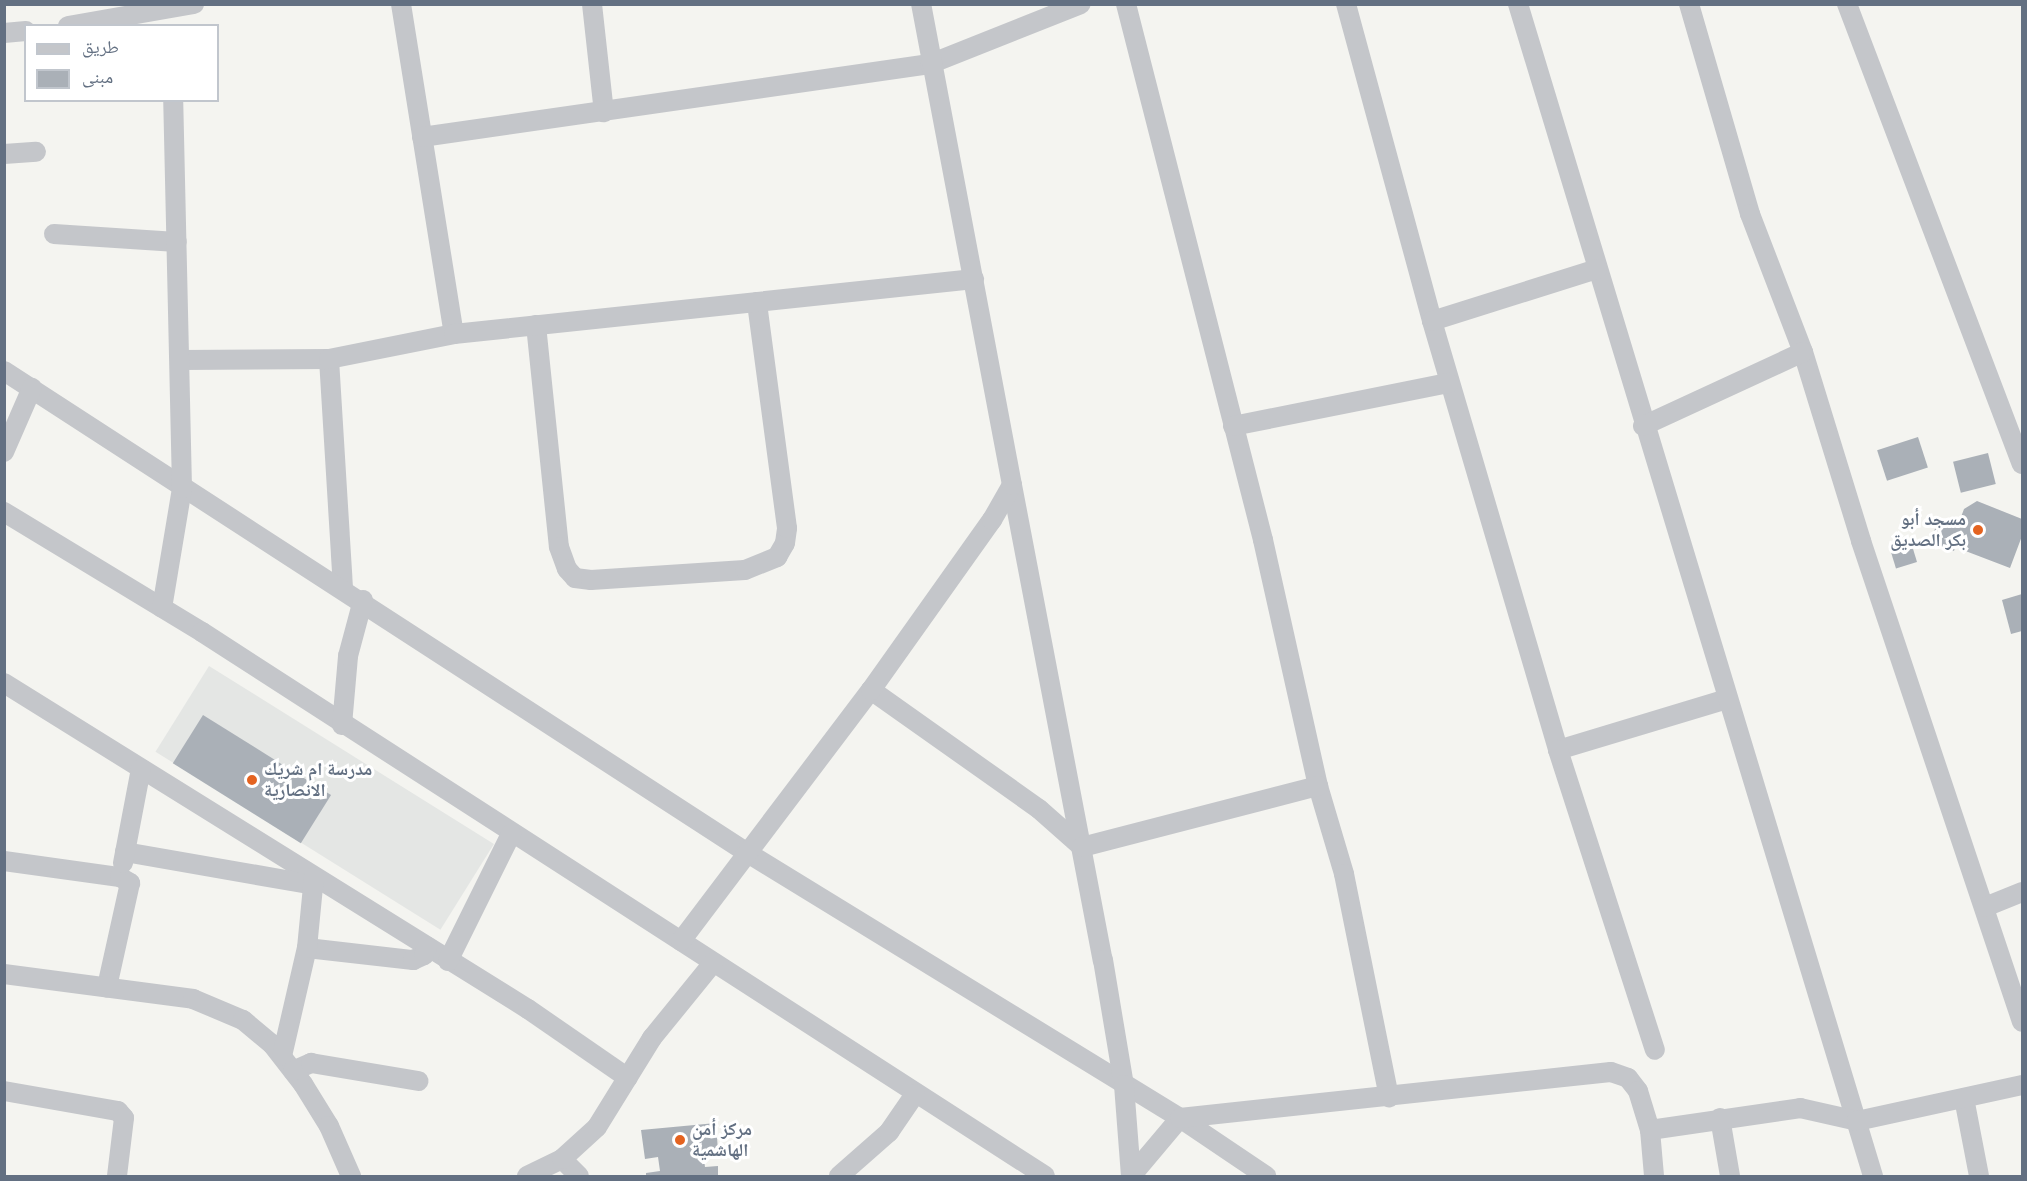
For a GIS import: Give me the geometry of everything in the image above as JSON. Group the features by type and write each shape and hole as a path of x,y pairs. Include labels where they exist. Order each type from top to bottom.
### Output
{"street":[{"path":"96,24 166,19 194,4"},
{"path":"401,4 454,334"},
{"path":"592,4 604,112"},
{"path":"921,4 930,64 974,279 1082,847 1124,1085 1132,1176"},
{"path":"422,137 930,64 1081,4"},
{"path":"1126,4 1233,426 1318,786 1344,874 1389,1098"},
{"path":"1346,4 1449,383 1558,750 1655,1050"},
{"path":"1518,4 1643,426 1872,1176"},
{"path":"1689,4 1750,214 1803,352 1861,541 2022,1022"},
{"path":"1847,4 2022,464"},
{"path":"4,33 24,31"},
{"path":"162,608 183,488 182,360 173,102"},
{"path":"4,154 36,152"},
{"path":"54,234 177,242"},
{"path":"1432,321 1597,269"},
{"path":"182,360 329,359 454,334 974,279"},
{"path":"536,325 560,547 567,569 575,579 591,580 744,570 777,557 785,543 787,528 757,302"},
{"path":"1643,426 1803,352"},
{"path":"329,359 343,587"},
{"path":"4,371 103,431 183,488 343,587 746,852 1180,1118 1266,1176"},
{"path":"1233,426 1449,383"},
{"path":"4,452 32,388"},
{"path":"681,941 746,852 871,690 997,513 1012,485"},
{"path":"4,512 162,608 1045,1176"},
{"path":"342,725 348,656 363,600"},
{"path":"4,683 141,768 314,881 427,946 628,1078"},
{"path":"871,690 1038,809 1082,847"},
{"path":"1558,750 1727,699"},
{"path":"120,877 141,768"},
{"path":"1082,847 1318,786"},
{"path":"448,961 511,834"},
{"path":"125,852 314,881"},
{"path":"4,861 128,880 130,887 107,987"},
{"path":"288,1063 307,948 314,881"},
{"path":"1985,907 2022,892"},
{"path":"307,948 413,960 424,955 427,946"},
{"path":"527,1176 562,1159 597,1127 652,1038 713,963"},
{"path":"4,974 194,999 221,1009 261,1033 288,1063 329,1126 351,1176"},
{"path":"288,1063 310,1063 418,1081"},
{"path":"1132,1176 1180,1118 1389,1098 1611,1072 1629,1078 1638,1091 1650,1130 1654,1176"},
{"path":"1650,1130 1800,1108 1857,1121 2022,1085"},
{"path":"4,1091 118,1111 124,1118 117,1176"},
{"path":"839,1176 889,1132 915,1094"},
{"path":"1964,1098 1979,1176"},
{"path":"1720,1118 1730,1176"},
{"path":"562,1159 579,1176"}],"shaded area":[{"path":"209,666 494,844 440,930 155,752"}],"building":[{"path":"1918,437 1928,467 1887,481 1877,450"},
{"path":"1988,453 1996,484 1961,493 1953,462"},
{"name":"مسجد أبو بكر الصديق","path":"1977,501 2022,519 2022,536 2010,568 1955,547 1954,551 1930,542 1939,518 1958,525 1964,509"},
{"path":"1910,539 1917,562 1896,568 1889,545"},
{"path":"2022,594 2022,631 2011,634 2002,600"},
{"name":"مدرسة ام شريك الانصارية","path":"203,715 331,795 301,843 173,763"},
{"name":"مركز أمن الهاشمية","path":"716,1123 718,1151 703,1152 705,1167 718,1166 718,1176 646,1176 646,1173 660,1171 658,1157 645,1159 641,1130"}],"place":[{"name":"مسجد أبو بكر الصديق","path":"1978,530"},
{"name":"مدرسة ام شريك الانصارية","path":"252,780"},
{"name":"مركز أمن الهاشمية","path":"680,1140"}]}
